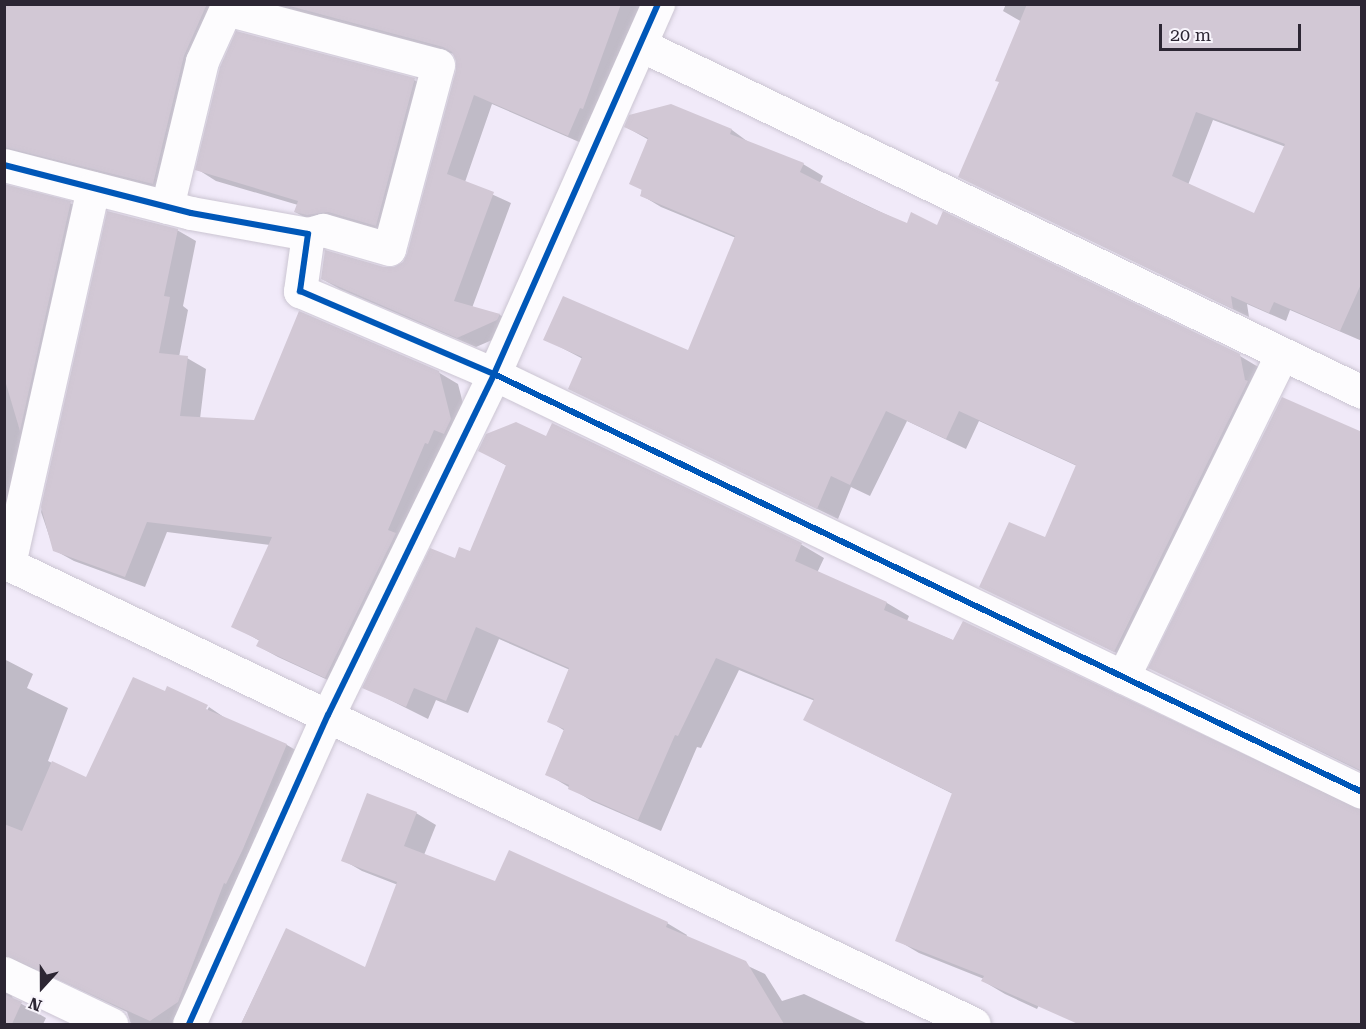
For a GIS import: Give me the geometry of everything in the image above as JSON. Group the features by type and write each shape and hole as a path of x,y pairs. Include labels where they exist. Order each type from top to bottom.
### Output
{"street":[{"path":"189,1024 328,715 494,374 658,4"},
{"path":"4,165 167,207 308,234 323,230 389,249 438,65 227,7 202,61 167,207"},
{"path":"641,45 1362,392"},
{"path":"93,188 7,563 974,1024"},
{"path":"308,234 300,291 494,374 1362,792"},
{"path":"1123,677 1282,354"},
{"path":"4,973 111,1024"}],"building":[{"path":"4,4 207,4 184,56 153,184 4,147"},
{"path":"282,4 621,4 583,109 580,108 568,136 474,95 447,174 494,192 454,301 500,314 497,320 457,338 321,279 325,250 384,267 394,267 403,262 456,70 456,61 452,52 443,47"},
{"path":"1027,4 1362,4 1362,282 1340,331 1274,302 1269,313 1231,296 1233,309 958,177 999,82 995,81","holes":["1196,112 1285,144 1254,213 1172,176"]},
{"path":"236,31 415,78 376,226 328,212 307,215 294,212 298,201 195,170 220,67"},
{"path":"671,104 732,129 730,134 804,163 800,172 869,207 907,223 911,212 937,225 943,211 1240,354 1245,380 1248,381 1114,652 979,587 1009,522 1045,537 1076,465 959,411 946,439 886,411 850,485 831,476 817,509 568,389 582,357 543,340 563,296 688,350 735,236 640,196 642,190 629,184 648,138 624,127 629,115"},
{"path":"4,184 71,201 20,431 4,377"},
{"path":"107,211 178,229 164,296 170,297 159,353 188,356 180,416 254,420 299,311 439,371 451,419 444,434 434,430 428,444 425,443 388,530 396,533 325,678 256,646 259,640 231,627 272,537 147,522 125,577 53,551 41,507"},
{"path":"1282,397 1362,432 1362,771 1148,668"},
{"path":"516,422 546,436 552,423 802,543 795,561 887,602 884,610 953,640 963,621 1362,810 1362,1024 1078,1024 981,981 984,976 895,941 952,793 803,720 814,699 716,658 678,736 675,735 638,820 568,789 569,785 545,775 564,729 547,722 569,668 476,627 446,701 414,688 406,707 362,688 430,548 455,558 459,547 470,551 506,465 478,451 486,434"},
{"path":"133,677 165,691 167,686 208,705 206,709 287,744 243,849 226,884 224,883 178,1002 150,1021 4,955 4,824 22,831 52,761 86,777"},
{"path":"367,793 417,812 404,846 495,881 509,850 668,922 666,927 746,961 784,1024 241,1024 286,928 365,967 397,882 341,861"},
{"path":"4,994 22,1002 12,1024 4,1024"}],"cycle path":[{"path":"189,1024 328,715 494,374 658,4"},
{"path":"4,165 191,213 308,234 300,291 494,374 1362,792"}]}
